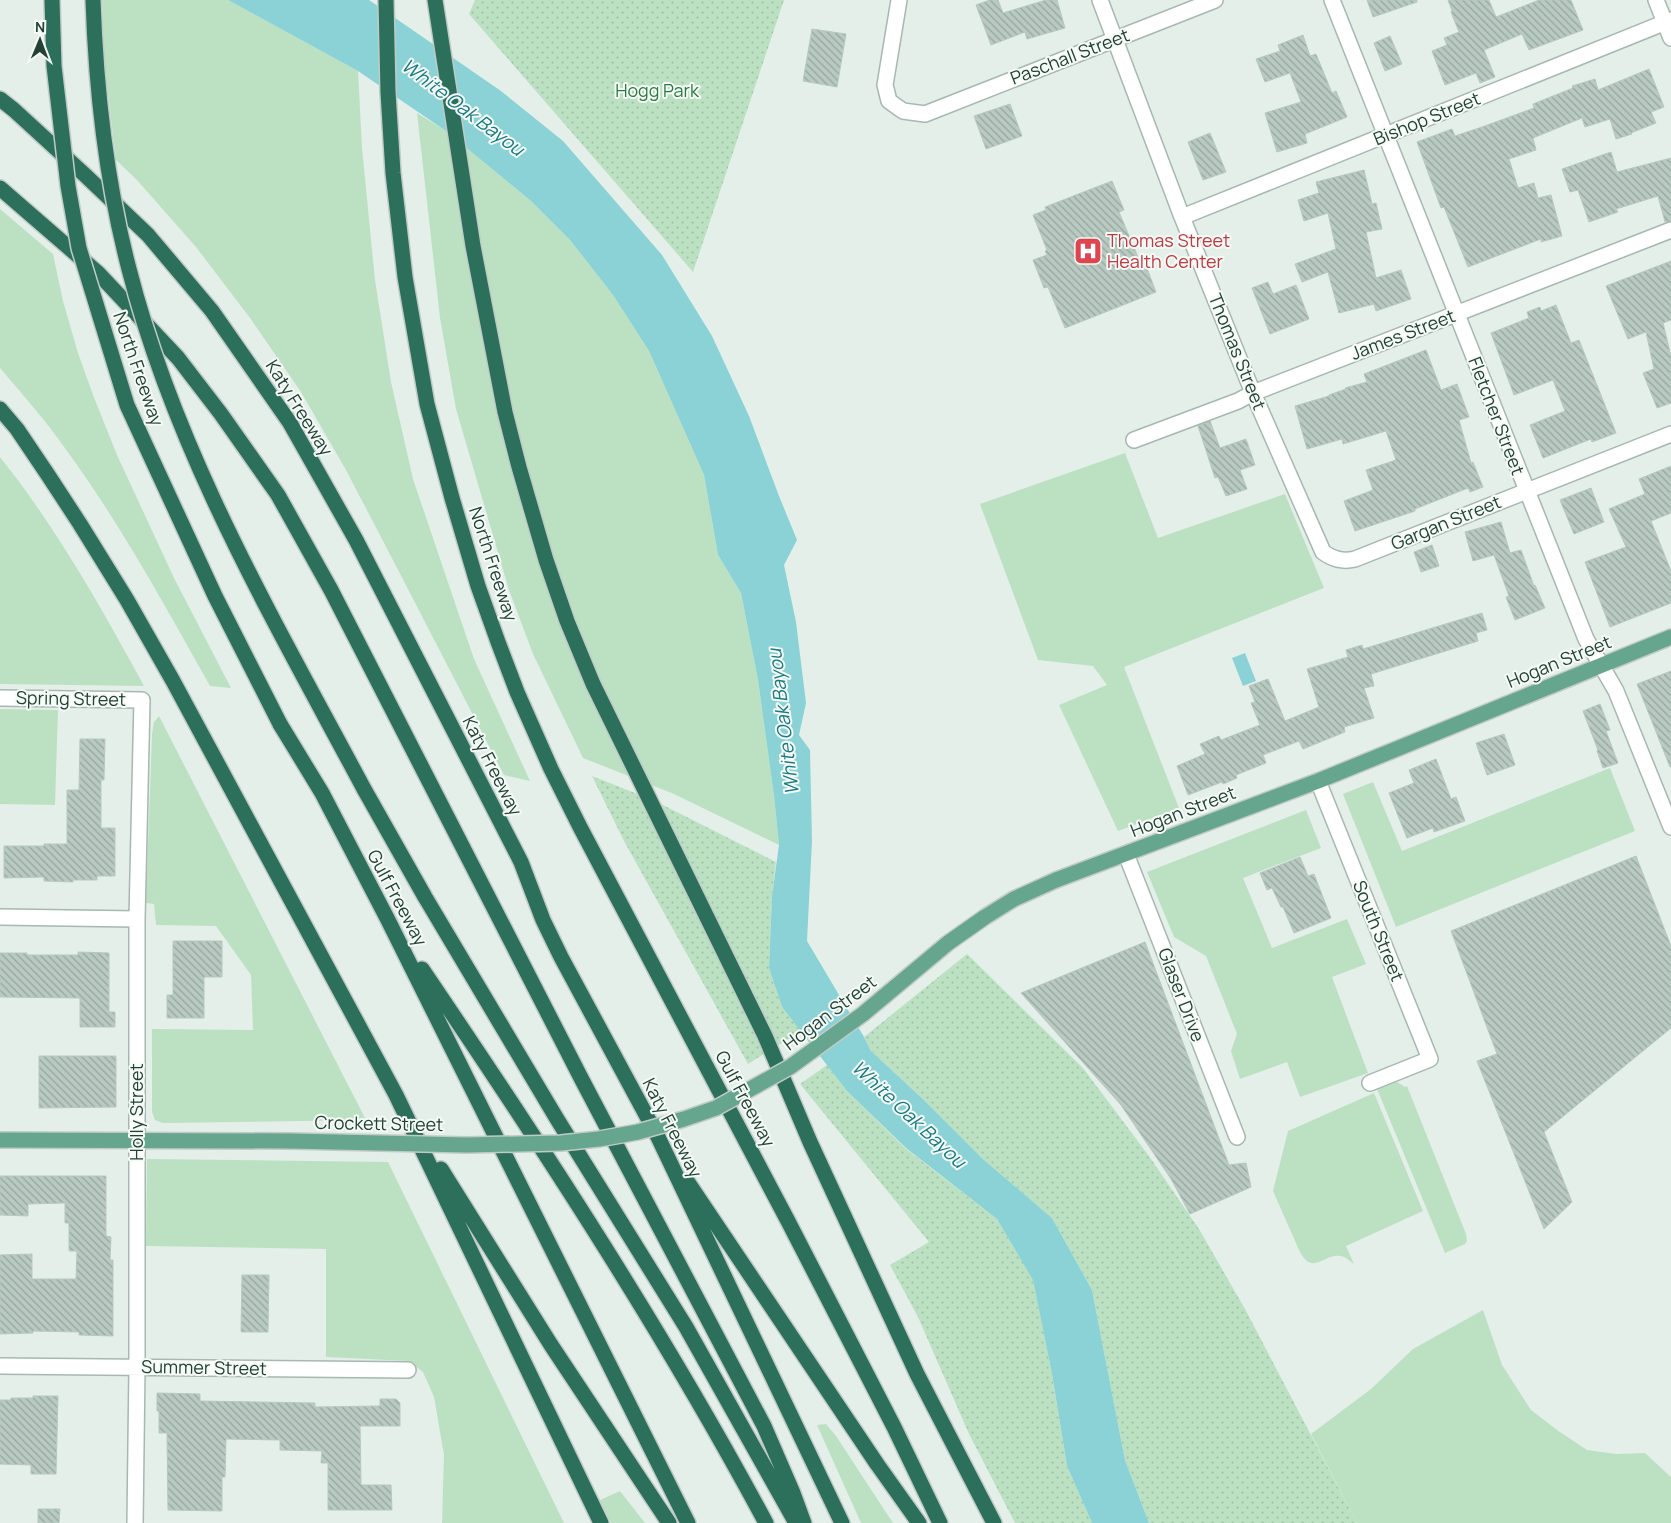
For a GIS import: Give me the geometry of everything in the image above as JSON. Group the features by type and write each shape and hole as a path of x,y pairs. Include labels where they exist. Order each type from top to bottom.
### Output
{"highway":[{"name":"North Freeway","path":"52,0 54,66 68,186 79,248 128,405 215,596 280,724"},
{"path":"93,0 94,46 101,121 111,190 128,269 152,348 168,392 223,518 267,607 364,789 425,897 686,1327 796,1523"},
{"name":"North Freeway","path":"386,0 388,92 393,173 405,278 428,404 452,498 478,586 517,692"},
{"path":"435,0 473,246 494,355 519,468 546,560 567,621 593,684 765,1036 810,1142 917,1374 994,1523"},
{"name":"Katy Freeway","path":"0,99 148,235 212,311 290,422 356,540 521,862 543,920 658,1137 842,1523"},
{"path":"0,188 98,273 178,358 221,414 278,495 331,590 581,1078 764,1426 804,1523"},
{"path":"0,409 48,475 127,600 173,681 396,1095 601,1523"},
{"name":"Gulf Freeway","path":"517,692 551,769 580,827 789,1223 894,1427 940,1523"},
{"name":"Gulf Freeway","path":"280,724 322,793 388,920 688,1523"},
{"path":"388,920 509,1099 642,1306 766,1523"},
{"path":"396,1095 546,1337 669,1523"},
{"path":"658,1137 877,1464 919,1523"}],"main road":[{"name":"Hogan Street","path":"748,1091 790,1067 856,1019 948,943 1014,899 1056,880 1318,781 1671,637"},
{"name":"Crockett Street","path":"0,1140 291,1141 466,1145 562,1143 638,1132 716,1108 748,1091"}],"street":[{"name":"Paschall Street","path":"899,0 885,84 889,101 903,111 925,114 1215,0"},
{"name":"Thomas Street","path":"1100,0 1182,217 1253,393 1323,552 1331,558"},
{"name":"Fletcher Street","path":"1332,0 1586,640 1616,691 1671,826"},
{"path":"1656,0 1668,22 1671,38"},
{"name":"Bishop Street","path":"1182,217 1668,22"},
{"name":"James Street","path":"1134,440 1238,401 1253,393 1671,230"},
{"name":"Gargan Street","path":"1331,558 1345,561 1354,559 1671,434"},
{"name":"Spring Street","path":"0,698 142,700"},
{"name":"Holly Street","path":"135,1523 137,919 142,700"},
{"name":"South Street","path":"1318,781 1430,1059 1370,1083"},
{"name":"Glaser Drive","path":"1126,854 1237,1137"},
{"path":"0,917 137,919"},
{"name":"Summer Street","path":"0,1366 408,1370"}],"green space":[{"path":"102,0 228,0 358,71 362,148 375,280 391,382 413,479 474,659 530,781 504,775 346,470 301,392 250,318 196,247 136,179 116,160 104,60"},
{"name":"Hogg Park","path":"475,0 784,0 693,272 469,14"},
{"path":"417,113 446,131 531,201 570,240 613,295 649,351 704,475 718,555 741,593 758,680 779,845 674,794 583,758 533,654 509,590 456,409 440,318"},
{"path":"0,209 53,254 63,301 78,353 117,455 174,578 231,688 210,686 142,566 87,479 35,409 0,368"},
{"path":"1125,453 1158,538 1285,494 1324,588 1124,667 1179,808 1118,831 1059,705 1107,685 1093,666 1038,660 980,504"},
{"path":"0,457 59,539 144,686 0,684"},
{"path":"0,709 58,710 55,805 0,804"},
{"path":"159,716 366,1120 163,1123 155,1120 152,1112 152,1029 253,1030 251,975 216,926 156,925 154,904 146,903 152,734 154,722"},
{"path":"1610,768 1635,831 1396,927 1343,794 1373,782 1402,851"},
{"path":"592,776 655,801 776,862 772,896 769,968 782,1007 801,1031 748,1064 624,841"},
{"path":"1306,810 1321,848 1243,878 1272,948 1347,919 1366,964 1332,977 1368,1073 1300,1097 1287,1062 1240,1079 1231,1051 1237,1034 1206,956 1174,937 1147,872"},
{"path":"967,954 1083,1068 1149,1156 1199,1229 1245,1309 1357,1523 1149,1523 1125,1460 1092,1290 1052,1218 983,1159 924,1100 871,1051 864,1037"},
{"path":"827,1065 847,1091 905,1148 997,1219 1033,1279 1052,1374 1067,1466 1092,1523 1015,1523 969,1434 918,1317 890,1265 929,1242 800,1084"},
{"path":"1397,1082 1405,1087 1407,1086 1466,1234 1467,1241 1465,1244 1445,1253 1377,1089"},
{"path":"1374,1093 1423,1211 1346,1246 1354,1264 1345,1258 1337,1256 1320,1262 1309,1262 1299,1250 1273,1191 1288,1131"},
{"path":"147,1159 388,1162 564,1523 442,1523 444,1455 434,1397 423,1372 409,1361 326,1357 326,1249 146,1246"},
{"path":"1483,1310 1502,1365 1531,1410 1587,1450 1616,1454 1645,1453 1671,1477 1671,1523 1357,1523 1311,1434 1371,1389 1413,1349"},
{"path":"826,1424 836,1436 893,1523 861,1523 817,1425"},
{"path":"620,1491 645,1523 611,1523 600,1500"}],"water":[{"name":"White Oak Bayou","path":"228,0 369,0 501,91 563,141 662,255 712,336 749,416 797,540 784,565 796,622 806,703 799,735 810,750 812,841 807,941 871,1051 924,1100 983,1159 1052,1218 1092,1290 1125,1460 1149,1523 1092,1523 1067,1466 1052,1374 1033,1280 997,1219 906,1148 847,1091 782,1007 769,968 772,896 779,845 758,680 741,593 718,555 704,475 649,351 613,295 570,240 531,201 446,131 358,71"},
{"path":"1245,653 1256,681 1243,686 1232,658"}],"building":[{"path":"990,0 998,0 1003,13 1046,0 1057,0 1065,28 1027,39 1025,32 991,45 976,5"},
{"path":"1367,0 1417,0 1417,2 1373,17"},
{"path":"1448,0 1489,0 1496,17 1539,0 1571,0 1583,30 1529,50 1522,34 1484,50 1495,77 1480,83 1476,73 1445,85 1432,51 1447,45 1444,38 1459,32"},
{"path":"812,29 846,34 837,87 803,81"},
{"path":"1303,35 1310,56 1316,54 1332,93 1336,91 1347,117 1305,134 1307,143 1277,152 1265,113 1301,102 1290,73 1265,82 1256,59 1280,51 1278,45"},
{"path":"1390,36 1402,64 1385,71 1374,43"},
{"path":"1649,69 1664,107 1651,112 1656,123 1616,139 1610,119 1585,127 1582,118 1533,138 1536,150 1509,159 1518,188 1534,183 1538,198 1551,195 1562,236 1541,242 1541,239 1468,267 1444,207 1441,208 1417,142 1452,129 1455,136 1482,127 1534,108 1533,104 1573,88 1572,86 1595,79 1598,90"},
{"path":"1010,104 1022,136 986,149 974,116"},
{"path":"1210,133 1226,172 1203,180 1188,142"},
{"path":"1611,152 1617,172 1671,158 1671,221 1665,222 1658,196 1616,209 1618,212 1589,222 1578,190 1570,192 1562,169"},
{"path":"1364,170 1372,204 1376,203 1382,229 1366,232 1376,278 1401,270 1411,299 1376,311 1374,304 1339,313 1328,272 1302,282 1295,264 1336,249 1328,213 1304,221 1298,200 1319,193 1316,182"},
{"path":"1112,181 1124,210 1119,212 1141,264 1145,263 1156,292 1065,328 1048,287 1044,288 1033,260 1047,255 1045,251 1047,250 1033,215 1046,210 1045,207"},
{"path":"1671,261 1671,320 1663,323 1671,356 1671,403 1657,408 1643,373 1654,369 1646,332 1628,339 1606,286"},
{"path":"1268,282 1273,294 1296,285 1309,319 1270,334 1252,288"},
{"path":"1556,305 1571,343 1579,340 1616,433 1592,442 1591,439 1543,458 1530,425 1565,411 1553,380 1514,395 1491,333 1529,318 1527,312 1540,307 1541,311"},
{"path":"1426,350 1441,390 1457,384 1469,417 1459,420 1471,463 1473,462 1483,487 1470,492 1468,488 1415,509 1415,511 1355,531 1344,501 1373,490 1366,470 1396,460 1386,431 1343,444 1342,439 1307,449 1295,406 1367,382 1364,374"},
{"path":"1210,421 1220,448 1246,439 1255,465 1240,470 1247,489 1226,496 1218,477 1215,478 1198,426"},
{"path":"1671,466 1671,513 1651,521 1671,571 1671,603 1610,627 1585,562 1626,547 1609,509 1645,494 1639,479"},
{"path":"1591,488 1604,522 1574,534 1560,500"},
{"path":"1501,522 1510,553 1521,550 1534,586 1545,608 1515,620 1506,597 1509,596 1494,555 1473,561 1465,532"},
{"path":"1432,545 1439,566 1421,572 1414,552"},
{"path":"1482,613 1487,630 1476,633 1478,641 1371,674 1374,686 1364,688 1374,718 1344,727 1345,732 1303,749 1299,741 1263,755 1266,763 1236,775 1237,778 1223,784 1222,782 1188,795 1177,766 1205,754 1200,744 1219,736 1221,740 1260,725 1251,703 1255,702 1249,686 1268,679 1285,721 1319,707 1307,669 1348,657 1346,650 1362,645 1363,649"},
{"path":"1671,671 1671,767 1670,767 1637,684"},
{"path":"1600,704 1610,730 1606,731 1618,763 1603,768 1583,711"},
{"path":"1504,734 1515,765 1487,775 1476,743"},
{"path":"80,739 105,739 104,780 101,780 101,828 115,828 115,876 97,876 97,880 73,880 73,882 44,881 44,877 4,878 4,846 67,844 67,790 79,790"},
{"path":"1436,759 1451,799 1456,797 1465,821 1434,832 1433,828 1407,838 1389,793 1414,783 1409,770"},
{"path":"1636,856 1671,946 1671,1028 1544,1132 1572,1202 1544,1229 1477,1061 1497,1054 1451,931"},
{"path":"1300,857 1308,876 1314,874 1331,918 1294,933 1283,907 1281,907 1272,888 1267,890 1260,873"},
{"path":"173,941 222,941 222,977 204,977 204,1018 167,1018 167,995 173,995"},
{"path":"1145,942 1229,1165 1246,1163 1251,1187 1190,1214 1171,1179 1121,1105 1021,993"},
{"path":"78,952 109,953 109,1012 115,1012 115,1027 80,1027 80,998 0,997 0,953 78,955"},
{"path":"39,1056 116,1056 116,1107 39,1108"},
{"path":"0,1176 106,1176 106,1236 111,1237 110,1260 113,1260 113,1336 79,1335 79,1332 33,1331 33,1333 0,1334 0,1255 32,1254 32,1279 76,1279 77,1251 69,1251 69,1223 65,1223 65,1203 28,1204 28,1216 0,1215"},
{"path":"242,1275 269,1275 268,1332 241,1332"},
{"path":"157,1393 200,1394 200,1401 315,1403 315,1407 380,1406 380,1399 396,1399 400,1403 400,1426 360,1426 361,1485 391,1485 392,1510 328,1510 328,1463 321,1463 322,1451 280,1450 280,1440 226,1439 225,1477 222,1477 222,1511 168,1510 167,1433 159,1433"},
{"path":"33,1396 58,1396 56,1474 31,1474 31,1465 0,1464 0,1400 33,1398"},
{"path":"38,1509 60,1509 59,1523 38,1523"}],"place":[{"name":"Thomas Street Health Center","path":"1088,251"}]}
